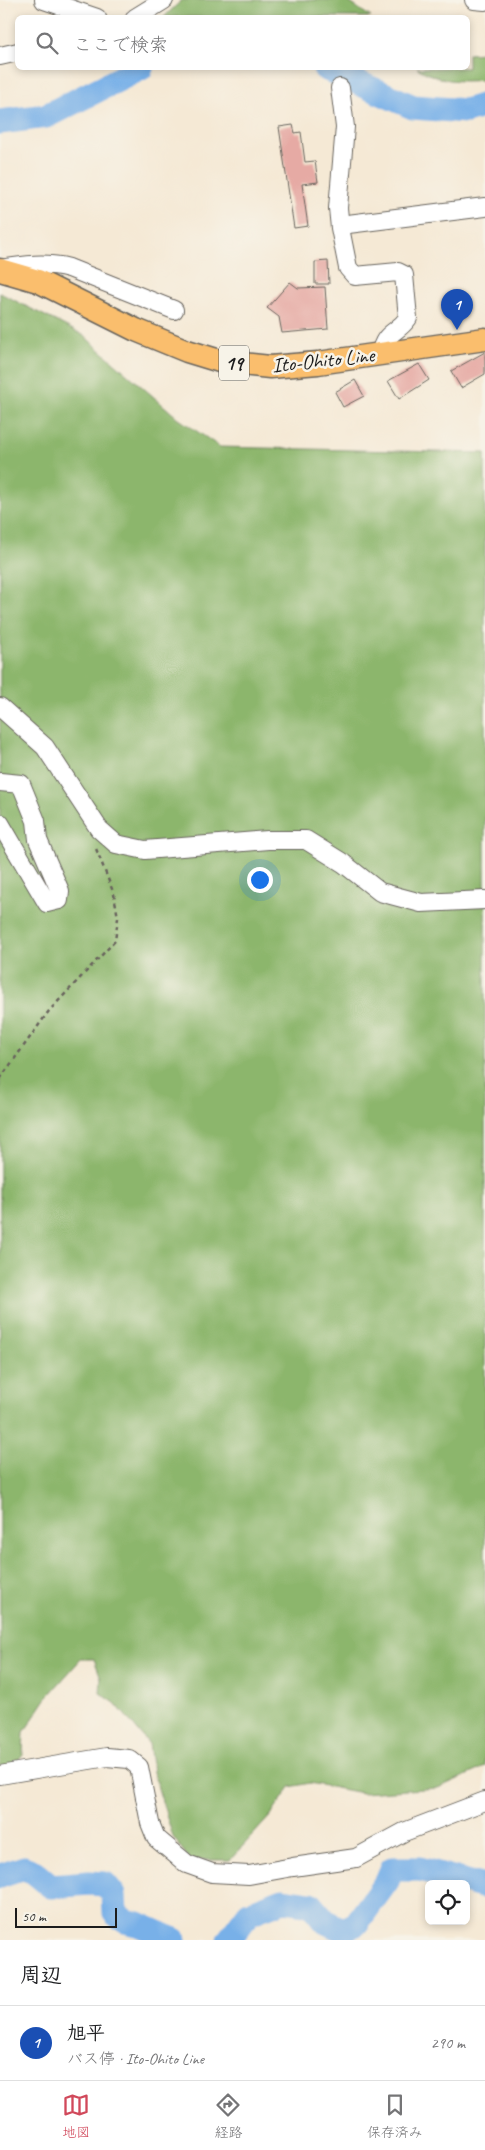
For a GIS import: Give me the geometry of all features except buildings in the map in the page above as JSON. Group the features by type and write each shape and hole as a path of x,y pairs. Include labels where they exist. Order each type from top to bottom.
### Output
{"main road":[{"name":"Ito-Ohito Line","path":"0,269 38,281 136,330 187,351 223,362 270,367 380,355 485,339"}],"street":[{"path":"44,0 88,15"},
{"path":"140,15 164,0"},
{"path":"474,0 485,2"},
{"path":"0,56 15,53"},
{"path":"340,88 345,127 343,163 339,188 340,225 348,268 351,273 360,276 398,272 404,275 408,318 405,323 386,338 380,355"},
{"path":"340,225 485,207"},
{"path":"0,269 54,264 69,268 174,310"},
{"path":"0,707 45,747 99,829 116,844 145,850 268,840 306,840 343,863 380,892 421,902 485,900"},
{"path":"0,782 21,784 36,821 38,840 60,891 59,900 47,903 0,823"},
{"path":"0,1775 107,1757 129,1759 139,1767 150,1823 156,1838 187,1864 212,1873 249,1876 293,1867 356,1858 404,1832 485,1801"}],"path":[{"path":"0,1079 49,1011 115,942 118,918 114,894 93,839 99,829"}],"green space":[{"path":"182,0 346,0 368,15 166,15"},
{"path":"485,53 485,80 450,80 421,70 470,70 470,54"},
{"path":"0,293 83,335 179,419 220,447 485,453 485,1767 438,1788 362,1793 310,1783 290,1787 272,1814 230,1860 190,1860 173,1837 153,1772 149,1744 115,1703 100,1693 101,1678 94,1659 81,1659 48,1696 24,1732 23,1754 14,1765 0,1768"}],"waterway":[{"path":"0,122 46,116 137,70"},
{"path":"330,70 413,107 466,111 485,105"},
{"path":"0,1876 24,1868 34,1872 51,1886 89,1883 105,1884 114,1895 115,1913 125,1921 138,1924 174,1940"},
{"path":"229,1940 249,1913 283,1900 311,1904 326,1922 343,1930 356,1924 387,1881 392,1869 420,1869 485,1887"}],"place":[{"name":"旭平","path":"457,330"}]}
